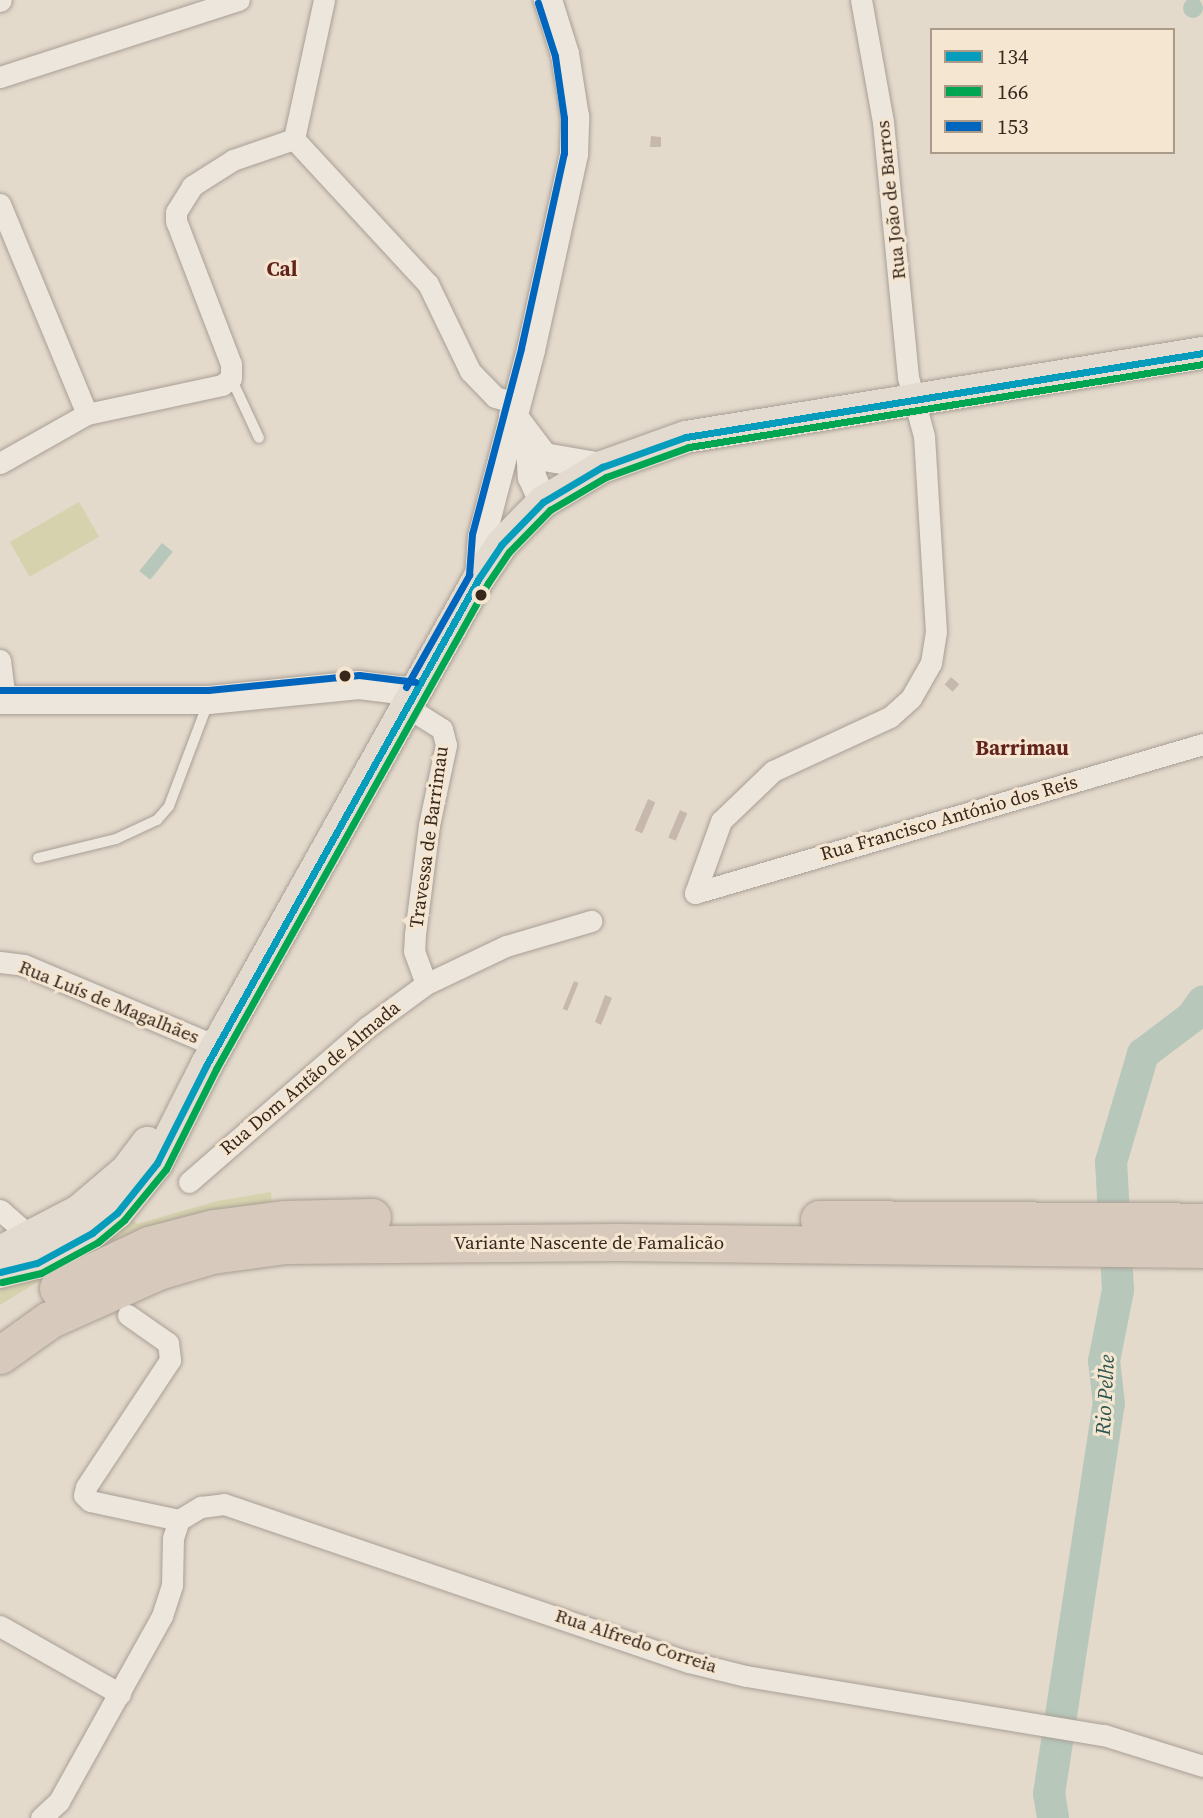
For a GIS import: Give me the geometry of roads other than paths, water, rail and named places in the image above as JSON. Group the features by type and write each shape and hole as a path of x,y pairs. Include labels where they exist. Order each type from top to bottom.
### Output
{"highway":[{"name":"Variante Nascente de Famalicão","path":"0,1355 49,1320 158,1271 285,1232 1203,1222"},
{"name":"Variante Nascente de Famalicão","path":"0,1326 63,1284 149,1245 214,1228 619,1242 1203,1249"}],"main road":[{"path":"479,578 481,545 496,477 515,409 574,154 575,117 565,54 548,0"},
{"path":"11,1257 65,1251 117,1213 157,1163 211,1055 479,578 533,512 602,467 645,448 734,429 1203,353"},
{"path":"515,409 530,444 533,512"},
{"path":"530,444 544,457 563,463 602,467"},
{"path":"496,477 505,505 533,512"},
{"path":"2,700 209,700 359,685 411,700"}],"street":[{"path":"0,77 239,0"},
{"path":"294,139 324,0"},
{"name":"Rua João de Barros","path":"695,893 721,821 774,771 890,717 924,681 936,632 924,436 913,401 884,131 861,0"},
{"path":"0,463 87,414 222,384 231,378 231,364 176,221 176,212 192,186 233,160 294,139"},
{"path":"294,139 428,284 470,371 495,397 515,409"},
{"path":"0,204 87,414"},
{"path":"0,660 2,700"},
{"name":"Travessa de Barrimau","path":"411,700 442,729 446,745 429,825 414,942 417,967 426,984"},
{"name":"Rua Francisco António dos Reis","path":"695,893 1203,744"},
{"name":"Rua Dom Antão de Almada","path":"189,1182 366,1028 426,984 506,946 591,921"},
{"name":"Rua Luís de Magalhães","path":"0,962 24,965 211,1055"},
{"path":"0,1210 11,1257"},
{"path":"41,1818 59,1801 120,1694 162,1616 172,1585 173,1538 179,1520 114,1509 84,1496 170,1360 168,1343 128,1315"},
{"name":"Rua Alfredo Correia","path":"179,1520 201,1507 224,1504 436,1573 689,1662 746,1676 1093,1733 1203,1766"},
{"path":"0,1626 120,1694"}],"lane":[{"path":"231,378 259,438"},
{"path":"38,859 116,839 157,820 169,806 209,700"}],"waterway":[{"name":"Rio Pelhe","path":"1053,1818 1049,1794 1109,1404 1104,1361 1118,1290 1111,1162 1143,1054 1192,1017 1203,1001"}],"district":[{"name":"Cal","path":"282,269"},
{"name":"Barrimau","path":"1022,748"}]}
